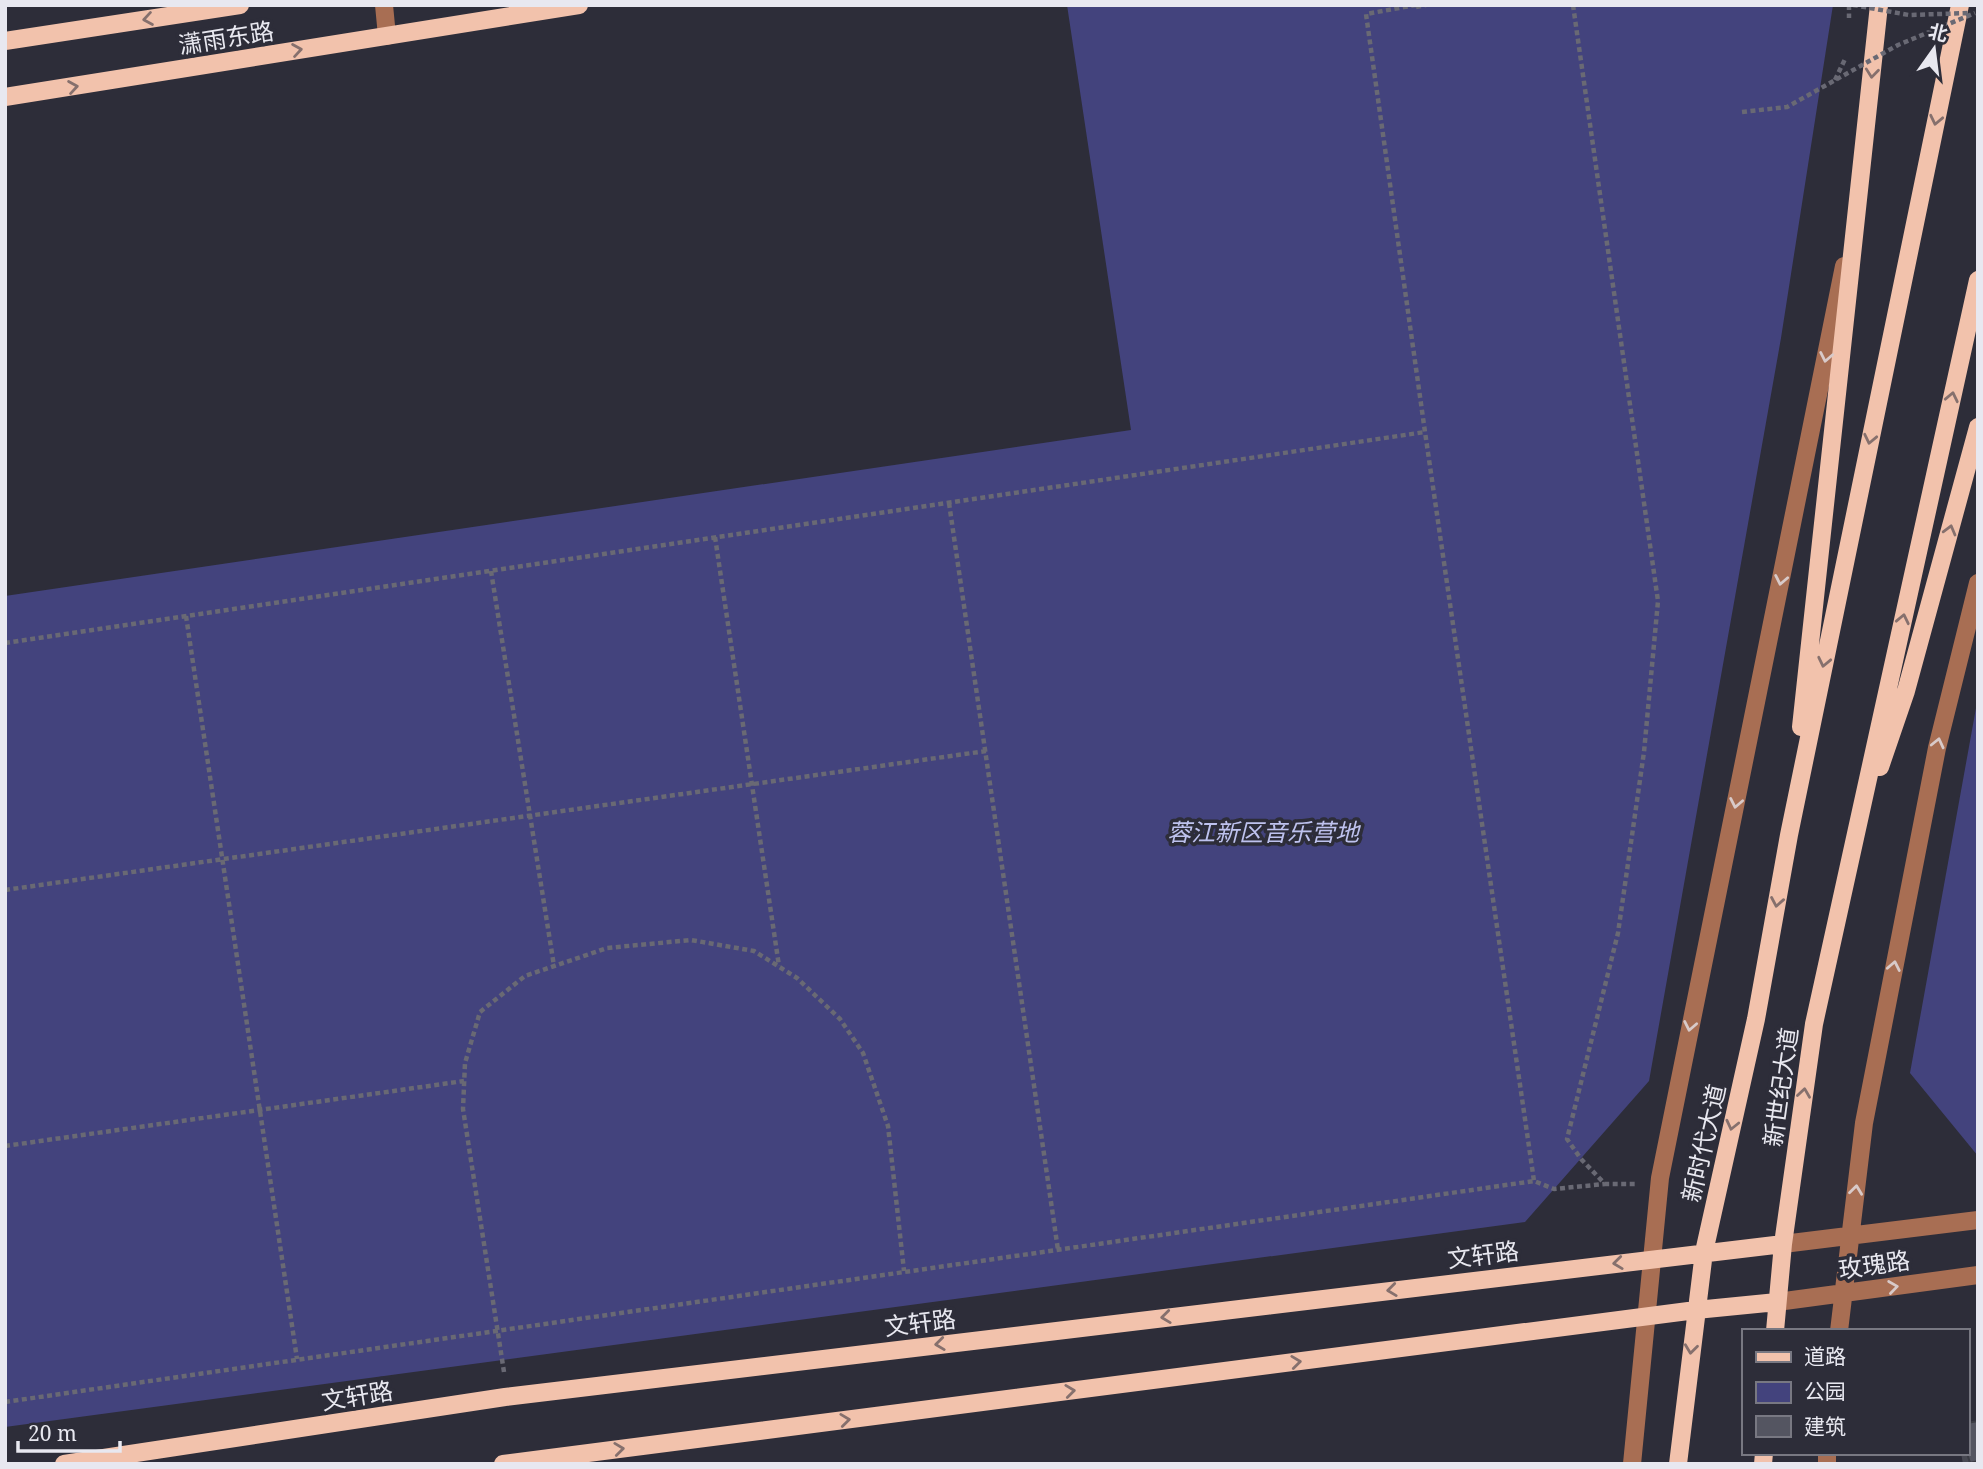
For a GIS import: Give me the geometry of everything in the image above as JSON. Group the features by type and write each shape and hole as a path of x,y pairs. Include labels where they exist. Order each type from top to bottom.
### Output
{"main road":[{"name":"潇雨东路","path":"5,41 240,5"},
{"name":"潇雨东路","path":"5,97 579,5"},
{"path":"1789,835 1879,5"},
{"path":"1789,835 1971,10"},
{"path":"1851,853 1978,281"},
{"path":"1851,853 1906,691 1978,427"},
{"name":"新时代大道","path":"1678,1464 1704,1252 1756,1019 1789,835"},
{"name":"新世纪大道","path":"1775,1329 1783,1244 1814,1024 1851,853"},
{"name":"文轩路","path":"64,1464 505,1397 1783,1244"},
{"path":"511,1463 1696,1310 1777,1302"}],"street":[{"path":"384,5 387,36"},
{"path":"1632,1464 1659,1184 1859,194"},
{"path":"1839,1329 1864,1123 1929,788 1978,583"},
{"name":"玫瑰路","path":"1783,1244 1978,1220"},
{"name":"玫瑰路","path":"1777,1302 1978,1275"}],"path":[{"path":"1426,5 1366,14 1424,432 1535,1181"},
{"path":"1573,5 1658,601 1644,752 1618,933 1567,1139 1581,1159 1605,1184"},
{"path":"1853,5 1909,15 1971,10"},
{"path":"1742,113 1787,107 1898,45 1971,10"},
{"path":"5,643 1424,432"},
{"path":"949,503 1058,1250"},
{"path":"715,537 779,967"},
{"path":"491,571 554,966"},
{"path":"186,616 297,1359"},
{"path":"5,890 986,751"},
{"path":"505,1397 504,1360 497,1331 463,1110 464,1063 480,1012 524,976 607,948 691,940 754,951 797,978 840,1019 863,1053 888,1126 904,1271"},
{"path":"5,1146 464,1081"},
{"path":"5,1402 1535,1181 1554,1189 1605,1184 1659,1184"}],"green space":[{"name":"蓉江新区音乐营地","path":"1067,5 1833,5 1781,338 1649,1081 1525,1222 5,1427 5,596 1131,430"},
{"path":"1978,697 1978,1156 1910,1073"}],"building":[{"path":"1978,1421 1978,1461 1970,1463 1968,1455 1969,1423"}]}
